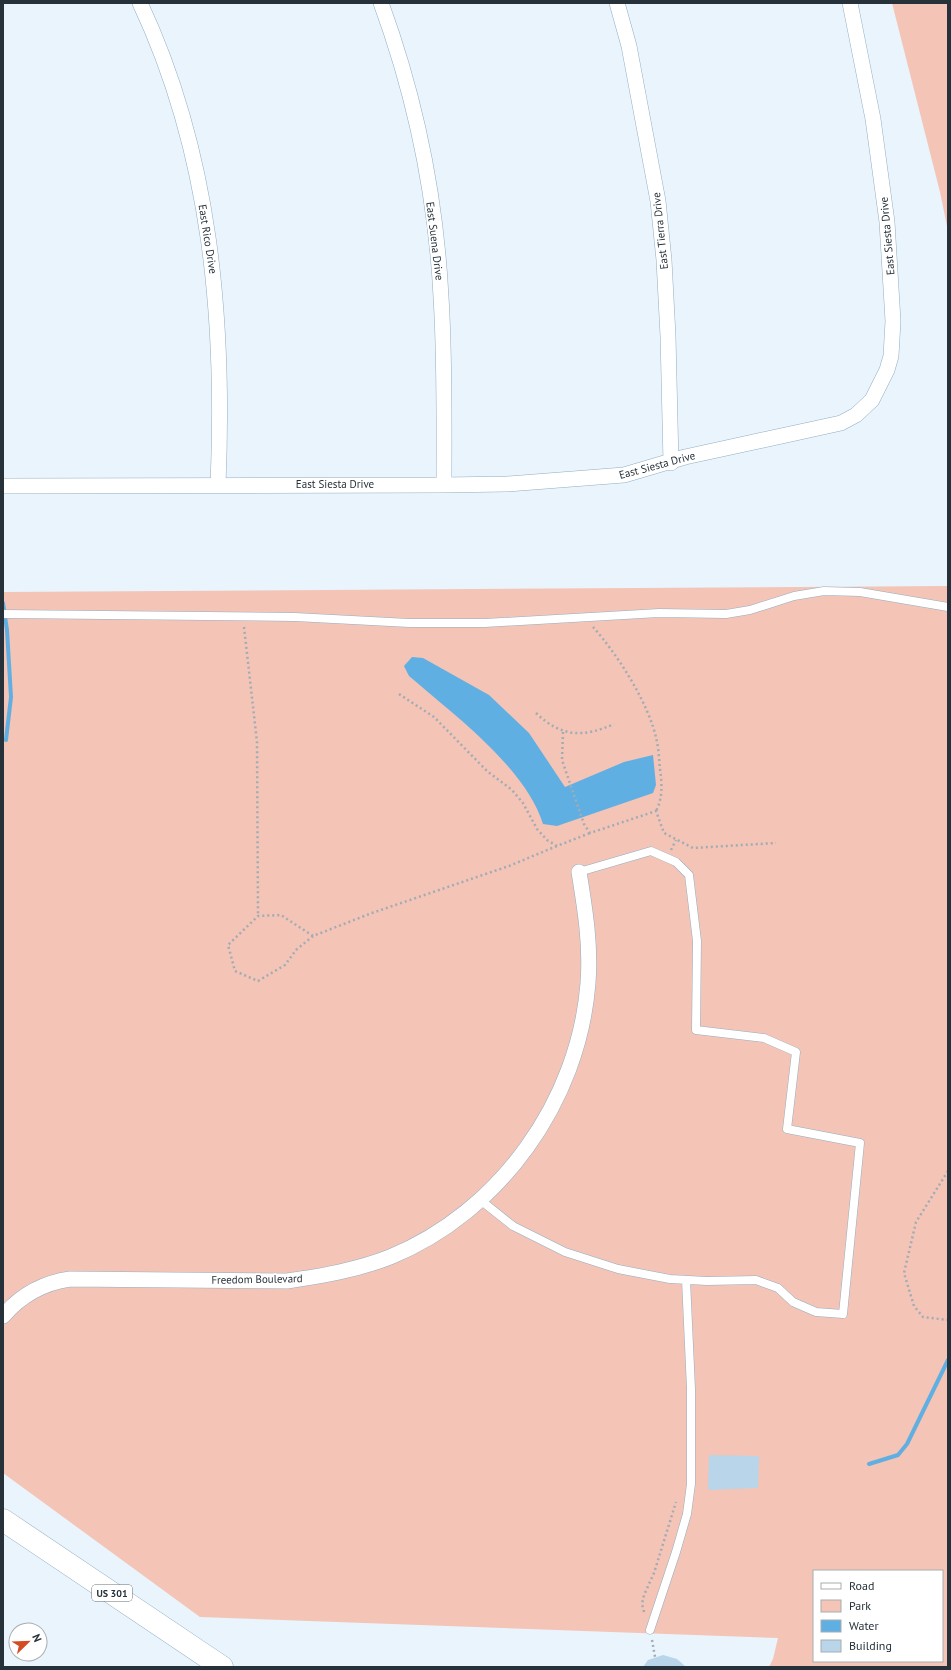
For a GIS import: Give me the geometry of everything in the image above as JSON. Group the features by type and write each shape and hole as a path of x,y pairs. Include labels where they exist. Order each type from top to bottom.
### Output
{"highway":[{"name":"US 301","path":"3,1520 222,1667"}],"street":[{"name":"East Rico Drive","path":"140,3 164,63 181,112 193,158 206,222 215,287 218,334 218,485"},
{"name":"East Suena Drive","path":"381,3 413,109 425,168 438,259 442,313 444,485"},
{"name":"East Tierra Drive","path":"617,3 629,46 647,133 658,201 664,260 668,336 671,463"},
{"name":"East Siesta Drive","path":"3,486 444,485 507,484 604,478 630,474 705,453 841,423 856,415 872,400 887,370 891,356 892,321 887,222 873,119 850,3"},
{"name":"Freedom Boulevard","path":"3,1316 16,1302 29,1292 57,1281 287,1281 318,1277 363,1266 390,1256 416,1244 442,1228 479,1199 519,1159 539,1129 560,1090 576,1046 584,1015 588,984 589,952 587,922 579,872"}],"lane":[{"path":"7,614 243,616 485,623 583,616 659,613 726,614 750,610 794,596 824,591 860,592 948,607"},
{"path":"479,1199 514,1226 565,1252 618,1269 670,1279 756,1280 778,1288 793,1302 816,1312 843,1314 860,1142 787,1129 796,1052 764,1038 696,1030 697,941 692,893 689,875 676,862 651,851 579,872"},
{"path":"650,1630 687,1514 691,1484 691,1389 686,1280"}],"path":[{"path":"243,616 257,742 258,916"},
{"path":"313,936 281,915 258,916 228,945 235,971 258,981 285,965 296,950 313,936 509,866 590,833 656,811 661,801 661,778 657,741 644,703 608,644 583,616"},
{"path":"399,694 434,717 487,771 512,790 523,803 537,829 546,840 557,846"},
{"path":"536,713 547,724 563,732 585,734 614,724"},
{"path":"563,732 562,760 584,824 590,833"},
{"path":"656,811 664,833 693,848 776,842"},
{"path":"948,1171 916,1222 904,1273 914,1306 923,1317 948,1320"},
{"path":"655,1657 650,1630 642,1604 654,1573 677,1499"}],"green space":[{"path":"892,3 948,3 948,231 940,192"},
{"path":"948,586 948,1667 769,1667 773,1659 778,1638 200,1617 3,1473 3,592"}],"water":[{"path":"412,657 423,658 489,695 529,733 565,787 624,762 653,755 656,785 653,793 557,826 543,824 534,803 521,782 504,762 466,724 409,676 404,666"}],"building":[{"path":"709,1455 759,1456 758,1488 708,1490"},
{"path":"663,1655 677,1659 686,1667 643,1667 648,1660"}],"waterway":[{"path":"3,603 7,630 11,697 6,740"},
{"path":"869,1464 898,1455 907,1444 948,1360"}]}
